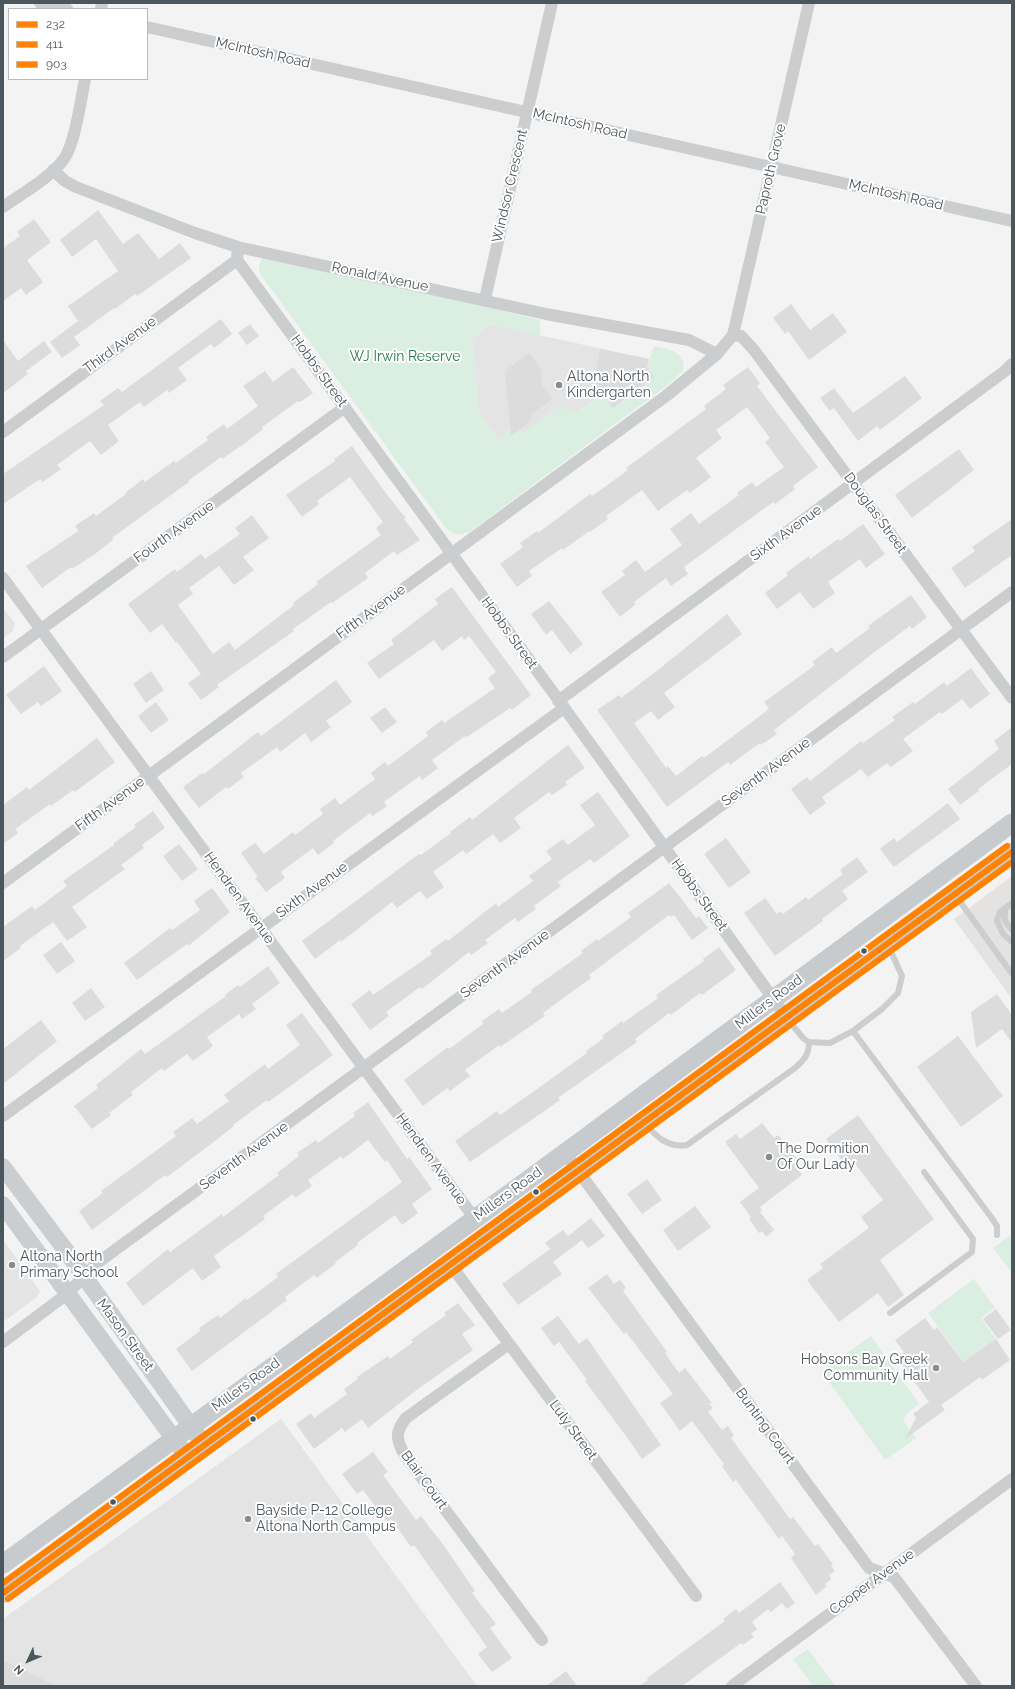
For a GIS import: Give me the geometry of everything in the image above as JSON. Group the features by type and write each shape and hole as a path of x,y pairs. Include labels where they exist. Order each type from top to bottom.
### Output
{"main road":[{"name":"Millers Road","path":"3,1564 173,1438 565,1153 1012,823"},
{"name":"Millers Road","path":"3,1593 1012,852"}],"street":[{"path":"40,3 62,8"},
{"name":"Windsor Crescent","path":"485,299 552,3"},
{"name":"Paproth Grove","path":"733,335 809,3"},
{"name":"McIntosh Road","path":"148,27 1012,221"},
{"path":"3,207 53,170 64,159 71,145 85,80"},
{"name":"Ronald Avenue","path":"53,170 76,187 195,233 238,247 485,299 546,314 689,340 717,354"},
{"path":"237,260 238,247"},
{"name":"Hobbs Street","path":"237,260 452,553 787,1018"},
{"name":"Third Avenue","path":"3,432 237,260"},
{"name":"Fifth Avenue","path":"3,883 666,396 717,354 733,335"},
{"name":"Douglas Street","path":"733,335 741,336 754,350 1012,698"},
{"name":"Sixth Avenue","path":"3,1116 261,928 561,704 853,483 1005,371 1012,364"},
{"name":"Fourth Avenue","path":"3,657 345,406"},
{"name":"Hendren Avenue","path":"3,578 474,1219"},
{"name":"Seventh Avenue","path":"3,1342 67,1294 83,1275 96,1264 1012,592"},
{"name":"Bunting Court","path":"565,1153 869,1568 894,1577 976,1686"},
{"name":"Mason Street","path":"3,1167 83,1275 205,1446"},
{"name":"Mason Street","path":"3,1205 188,1458"},
{"name":"Luly Street","path":"450,1264 696,1596"},
{"name":"Blair Court","path":"509,1344 406,1418 400,1426 398,1443 404,1454 542,1640"},
{"name":"Cooper Avenue","path":"732,1686 1012,1479"}],"lane":[{"path":"954,894 1012,974"},
{"path":"1012,903 1000,912 997,921 1003,934 1012,942"},
{"path":"1005,908 1005,921 1012,930"},
{"path":"787,1018 804,1039 809,1042 830,1043 852,1031 898,993 902,976 887,944"},
{"path":"852,1031 991,1217 997,1226 997,1235"},
{"path":"645,1123 667,1144 679,1146 687,1145 806,1058 809,1052 809,1042"},
{"path":"890,1313 972,1252 973,1239 924,1172"}],"shaded area":[{"name":"Altona North Kindergarten","path":"488,324 649,359 647,368 654,377 613,408 602,394 575,414 522,433 498,439 479,414 472,340"},
{"path":"3,608 15,623 13,631 3,638"},
{"path":"1012,876 1012,999 954,919"},
{"name":"Altona North Primary School","path":"3,1240 40,1291 37,1297 3,1322"},
{"name":"Bayside P-12 College Altona North Campus","path":"281,1419 477,1686 3,1686 3,1619"}],"green space":[{"name":"WJ Irwin Reserve","path":"263,258 296,260 540,320 540,336 488,324 472,340 479,414 498,439 510,429 514,434 520,430 523,433 560,406 575,414 603,394 613,408 653,377 647,368 654,346 671,350 680,355 684,364 683,371 669,384 472,530 461,534 455,534 445,527 261,275 259,266"},
{"path":"1012,1234 1012,1273 993,1248"},
{"path":"974,1279 995,1308 981,1318 996,1339 964,1363 928,1313"},
{"path":"871,1336 919,1404 906,1414 903,1421 916,1438 885,1460 821,1371"},
{"path":"808,1649 835,1686 813,1686 793,1659"}],"building":[{"path":"98,210 123,244 138,233 159,259 180,243 191,258 137,296 135,294 115,309 114,308 74,337 80,345 62,358 50,342 78,321 68,306 118,271 96,239 72,257 60,240"},
{"path":"34,219 51,242 27,260 43,282 26,295 21,288 3,301 3,248 20,236 17,232"},
{"path":"791,304 810,330 833,313 847,332 809,360 788,331 785,334 773,318"},
{"path":"221,319 232,334 214,348 211,344 178,368 187,380 169,393 167,390 144,407 140,402 108,425 119,441 101,455 90,441 57,465 61,469 43,482 40,479 3,504 3,474 104,405 100,401 118,388 122,392"},
{"path":"250,324 259,336 247,345 238,333"},
{"path":"3,340 18,361 44,341 52,352 26,371 28,374 3,393"},
{"path":"600,349 649,359 647,368 654,377 613,408 594,380"},
{"path":"529,353 541,369 542,385 552,399 532,414 529,423 511,436 505,371"},
{"path":"293,367 313,393 300,402 298,401 262,427 263,429 248,441 222,459 221,457 188,481 189,482 112,538 113,540 95,554 72,569 71,567 42,588 26,566 78,531 75,526 94,513 96,516 126,494 125,493 143,479 145,482 174,461 176,463 208,440 206,437 224,424 227,429 258,406 243,386 265,371 273,382"},
{"path":"748,367 760,383 757,386 818,467 793,486 795,489 775,504 773,502 684,567 688,574 671,586 666,578 634,602 636,604 620,617 601,592 625,575 622,571 636,560 645,572 682,545 670,529 691,513 699,524 739,495 737,493 752,482 756,487 784,467 765,442 770,438 747,407 716,430 722,438 696,458 711,477 690,493 687,490 658,511 642,490 606,516 608,519 590,532 589,531 563,550 562,548 529,571 532,576 517,587 500,564 523,547 520,543 537,531 538,533 590,494 592,496 628,470 626,468 706,409 704,406 726,389 723,385"},
{"path":"905,376 922,398 880,430 877,426 858,441 834,408 830,411 820,398 834,388 853,413"},
{"path":"352,446 388,496 406,518 404,519 420,540 397,555 394,551 365,573 368,578 293,629 294,631 217,685 219,687 201,700 188,683 201,674 177,642 176,643 162,624 150,633 128,604 175,569 177,572 201,554 205,559 240,534 235,528 252,515 269,538 243,557 254,570 234,585 219,566 189,588 193,594 178,605 213,654 229,642 235,650 294,605 293,603 318,584 316,582 381,535 376,528 383,522 350,477 317,501 319,504 302,517 286,495 335,461 334,459"},
{"path":"959,449 974,470 912,518 895,495"},
{"path":"1012,519 1012,555 965,588 951,568 975,551 972,547"},
{"path":"863,524 885,554 866,568 860,559 828,582 835,593 813,609 800,592 777,609 765,593 788,575 786,573 809,556 810,559 838,539 840,541"},
{"path":"452,587 531,695 512,710 510,708 467,737 465,736 432,760 438,768 422,780 420,776 384,802 387,806 372,816 370,813 333,841 334,843 318,855 313,848 281,872 285,878 266,892 255,878 258,877 241,853 255,843 264,854 293,832 295,835 323,814 320,809 335,798 340,805 375,779 371,773 385,762 388,766 428,736 426,732 442,720 444,723 495,688 488,678 496,672 469,636 464,640 462,636 442,651 434,640 379,679 367,663 394,644 391,640 438,604 435,599"},
{"path":"911,595 927,617 912,629 910,626 876,651 774,730 777,734 761,745 760,743 730,765 728,762 667,807 597,710 619,695 621,698 727,614 742,634 664,693 675,707 658,720 651,711 634,723 666,768 668,766 676,776 702,756 704,758 769,709 764,702 815,665 812,662 832,647 836,653 870,628 868,626"},
{"path":"549,601 583,644 570,654 552,630 546,635 531,614"},
{"path":"44,666 62,691 41,706 38,702 21,714 6,695"},
{"path":"971,668 990,694 970,709 962,699 942,714 940,712 903,739 913,751 891,767 887,763 868,777 861,769 822,797 826,803 810,815 791,789 807,777 810,781 861,741 863,743 895,720 892,717 913,702 915,704 944,682 947,686"},
{"path":"151,671 164,690 146,703 133,684"},
{"path":"336,680 352,702 326,721 331,727 311,742 305,733 280,752 277,747 241,773 244,777 228,789 226,787 199,808 183,787 202,773 204,774 258,732 261,736"},
{"path":"156,702 169,720 151,733 138,716"},
{"path":"385,707 397,722 382,733 370,718"},
{"path":"1012,727 1012,764 978,789 979,791 960,805 948,789 999,749 994,741"},
{"path":"97,738 115,762 75,792 73,790 51,806 50,804 15,829 18,833 3,844 3,805 27,787 29,790"},
{"path":"568,745 585,768 565,782 567,785 552,795 549,792 514,818 521,828 500,843 493,834 466,854 463,850 433,872 444,887 427,899 420,891 397,908 392,902 341,942 340,940 315,959 302,941 419,854 421,855 451,833 450,832 470,817 472,820"},
{"path":"598,792 630,836 594,863 590,859 558,882 561,886 534,906 536,909 518,922 515,918 485,940 488,943 471,955 469,952 422,989 420,987 386,1012 389,1016 370,1030 351,1004 370,990 373,995 432,954 430,951 446,939 448,941 496,903 498,907 533,881 529,876 552,859 546,851 563,839 568,845 595,825 580,805"},
{"path":"948,803 960,819 894,867 880,849 894,838 897,842"},
{"path":"153,811 165,828 142,845 144,848 121,865 125,869 72,907 87,927 67,941 53,922 20,946 21,948 3,961 3,927 32,906 35,910 67,886 63,881 114,845 114,843 136,827 134,825"},
{"path":"726,838 751,872 729,888 704,854"},
{"path":"179,844 198,869 182,881 163,856"},
{"path":"857,857 868,872 842,891 848,899 822,919 823,921 775,956 744,913 765,898 777,914 781,911 783,914 806,897 808,900 843,874 840,870"},
{"path":"669,883 696,918 699,916 708,928 692,940 674,915 671,917 669,915 589,975 591,978 543,1013 545,1016 500,1047 499,1045 465,1070 470,1076 450,1091 447,1088 423,1106 404,1080 448,1047 449,1049 483,1024 482,1021 499,1009 502,1013 532,992 531,990 583,953 581,951 597,939 598,941 631,917 628,913"},
{"path":"212,888 230,912 188,946 187,944 137,980 124,963 170,928 172,930 200,910 194,901"},
{"path":"61,942 75,961 57,974 43,955"},
{"path":"719,947 736,970 702,995 700,993 671,1015 669,1013 635,1039 637,1042 558,1098 560,1100 470,1162 455,1141 497,1111 500,1115 587,1053 586,1051 604,1038 602,1036 658,998 656,995 704,961 703,959"},
{"path":"268,966 280,983 252,1004 256,1009 242,1019 239,1014 207,1037 213,1046 193,1061 187,1054 164,1071 162,1068 131,1092 133,1095 109,1113 111,1115 92,1129 74,1106 98,1088 96,1085 141,1049 145,1054 226,996 225,995 238,985 240,987"},
{"path":"91,988 105,1007 85,1021 72,1003"},
{"path":"997,994 1012,1015 1012,1043 1002,1029 976,1048 971,1012"},
{"path":"302,1013 333,1055 268,1102 267,1100 167,1177 165,1175 92,1230 79,1211 103,1193 101,1191 176,1136 173,1132 192,1118 197,1124 229,1101 224,1095 265,1064 268,1069 300,1045 286,1025"},
{"path":"41,1020 57,1041 3,1084 3,1049"},
{"path":"958,1036 1003,1096 961,1127 917,1067"},
{"path":"368,1102 407,1159 409,1157 432,1189 412,1204 418,1213 402,1225 395,1215 357,1243 358,1245 317,1278 314,1275 285,1297 287,1300 192,1371 176,1349 201,1330 199,1328 218,1315 220,1318 246,1298 247,1300 278,1277 276,1274 402,1182 387,1160 385,1162 368,1140 343,1159 341,1156 308,1180 312,1186 295,1198 293,1194 263,1216 265,1219 214,1256 221,1267 202,1281 193,1268 143,1306 126,1283 168,1249 170,1252 222,1214 223,1217 279,1175 277,1173 299,1156 297,1153 316,1140 318,1143 355,1116 353,1113"},
{"path":"858,1115 934,1219 880,1260 904,1295 888,1307 878,1293 839,1322 807,1280 823,1268 820,1264 869,1228 861,1217 883,1200 856,1165 849,1170 826,1139"},
{"name":"The Dormition Of Our Lady","path":"762,1123 774,1138 778,1135 800,1163 795,1166 802,1175 760,1207 762,1210 760,1212 774,1230 766,1237 762,1231 759,1233 749,1219 751,1217 740,1202 759,1188 725,1142 736,1134 740,1139"},
{"path":"647,1179 662,1200 642,1214 627,1194"},
{"path":"695,1206 711,1227 678,1251 663,1230"},
{"path":"591,1218 605,1236 588,1248 582,1240 553,1262 562,1274 518,1305 502,1284 550,1249 545,1243 563,1230 568,1236"},
{"path":"607,1274 614,1284 620,1280 626,1288 623,1291 667,1352 665,1353 679,1373 685,1368 712,1403 709,1404 713,1408 708,1412 722,1430 728,1426 734,1435 731,1438 790,1519 793,1517 815,1546 818,1544 833,1564 831,1566 835,1571 829,1575 831,1579 825,1584 827,1586 816,1595 791,1558 795,1554 782,1536 779,1539 736,1480 733,1482 722,1466 724,1464 692,1421 680,1431 660,1403 673,1394 626,1332 624,1334 588,1288"},
{"path":"458,1303 475,1325 462,1334 473,1350 418,1389 368,1428 362,1419 345,1432 342,1428 314,1449 296,1424 311,1413 314,1418 347,1394 344,1389 358,1379 357,1377 388,1356 390,1359 413,1342 411,1340 446,1315 444,1313"},
{"path":"996,1309 1011,1330 998,1339 983,1319"},
{"path":"558,1316 579,1344 587,1338 661,1445 642,1459 585,1381 587,1380 559,1342 554,1346 541,1328"},
{"name":"Hobsons Bay Greek Community Hall","path":"925,1318 934,1330 937,1327 963,1362 996,1339 1010,1360 982,1380 980,1377 941,1405 945,1410 905,1439 916,1418 913,1414 929,1402 897,1357 904,1352 895,1340"},
{"path":"373,1452 388,1472 383,1475 416,1520 421,1516 445,1547 475,1591 472,1593 496,1624 490,1628 512,1658 492,1672 478,1654 487,1647 414,1545 411,1547 391,1519 387,1522 363,1490 357,1494 342,1474"},
{"path":"780,1582 795,1603 787,1609 782,1603 771,1612 768,1609 752,1622 757,1629 751,1634 754,1637 743,1645 741,1643 682,1686 639,1686 648,1680 647,1678 725,1621 723,1619 736,1609 739,1613"},
{"path":"3,1660 56,1686 3,1686"},
{"path":"566,1671 577,1686 546,1686"}],"transit line":[{"name":"903","path":"3,1583 1007,846"},
{"name":"232","path":"3,1593 1012,852"},
{"name":"411","path":"8,1599 1012,862"}],"place":[{"name":"Altona North Kindergarten","path":"559,385"},
{"name":"The Dormition Of Our Lady","path":"769,1157"},
{"name":"Altona North Primary School","path":"12,1265"},
{"name":"Hobsons Bay Greek Community Hall","path":"936,1368"},
{"name":"Bayside P-12 College Altona North Campus","path":"248,1519"}]}
